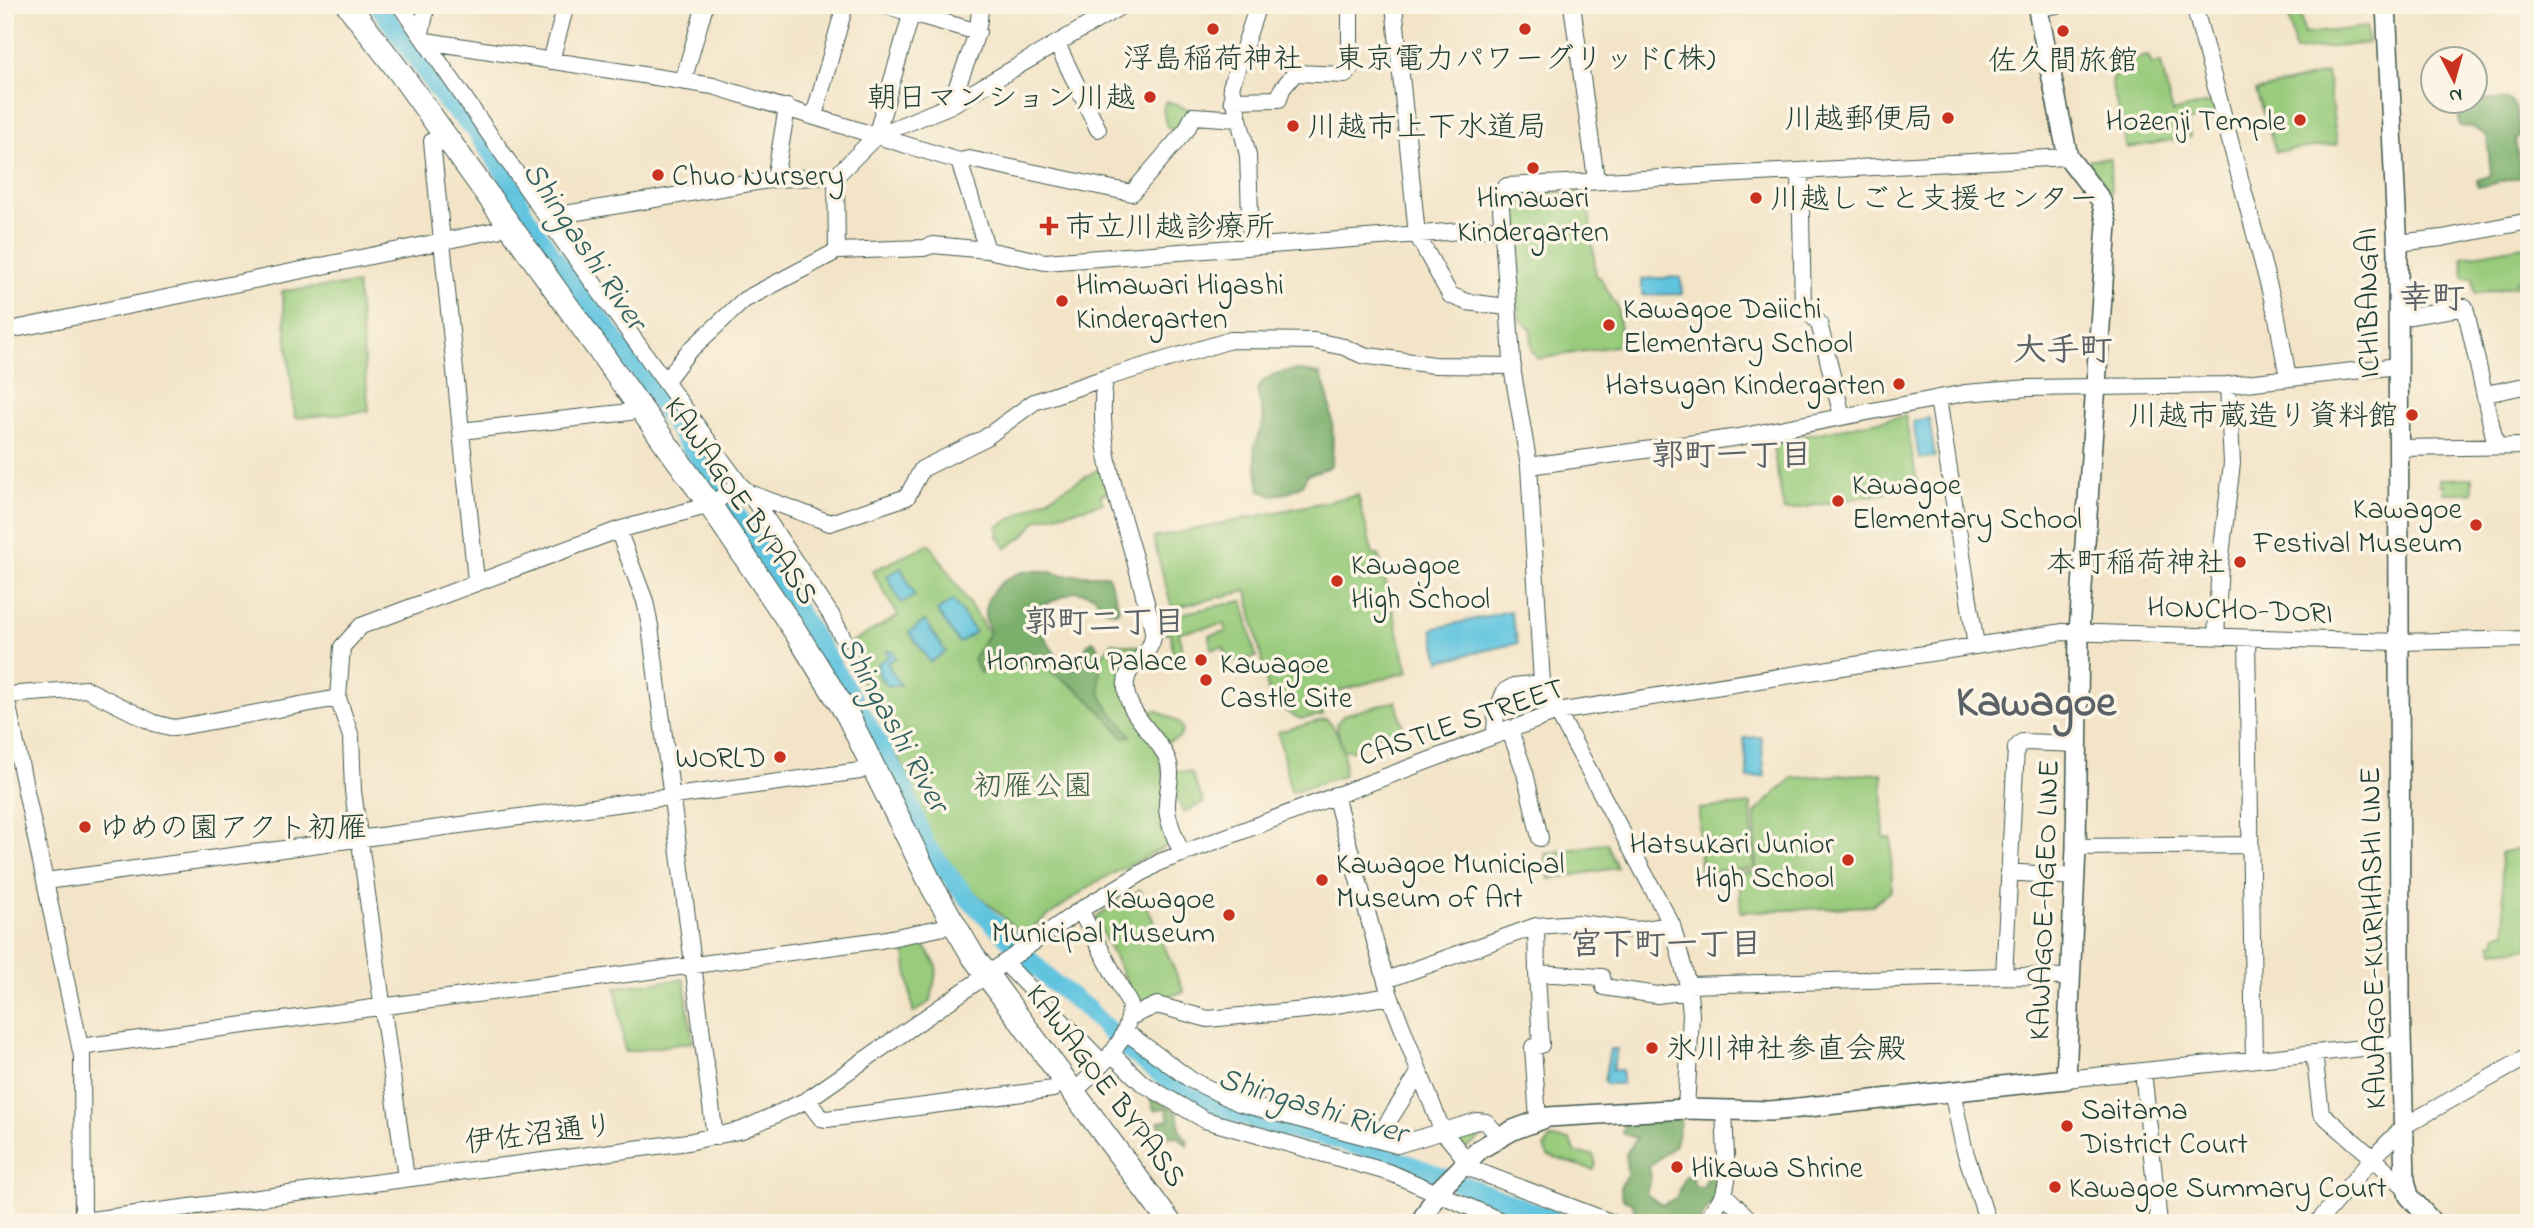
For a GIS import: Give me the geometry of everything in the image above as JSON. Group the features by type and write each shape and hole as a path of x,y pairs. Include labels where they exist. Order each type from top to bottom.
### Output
{"highway":[{"name":"KAWAGOE BYPASS","path":"330,5 394,85 629,412 708,505 790,639 940,928 995,970"},
{"name":"KAWAGOE BYPASS","path":"348,5 401,74 708,505 847,714 933,888 995,970 1063,1092 1152,1223"},
{"name":"KAWAGOE BYPASS","path":"1063,1092 1170,1223"}],"main road":[{"name":"ICHIBANGAI","path":"2386,5 2397,243 2399,642"},
{"name":"KAWAGOE-AGEO LINE","path":"1420,1223 1439,1191 1462,1165 1499,1136 1538,1120 1585,1112 1686,1108 1771,1111 2066,1079 2076,847 2080,632 2106,213 2095,191 2068,157 2044,6"},
{"name":"KAWAGOE-KURIHASHI LINE","path":"2399,642 2401,1044 2406,1188"},
{"path":"2406,1188 2414,1203 2433,1223"}],"street":[{"path":"400,5 547,217 742,488 843,638"},
{"path":"424,37 427,5"},
{"path":"551,61 566,5"},
{"path":"683,81 705,5"},
{"path":"814,116 845,5"},
{"path":"883,5 913,9 978,32"},
{"path":"951,105 957,81 978,32 980,5"},
{"path":"547,217 775,179 836,176 876,136 951,105 1123,5"},
{"path":"1251,246 1248,155 1231,87 1258,5"},
{"path":"1233,100 1279,99 1282,89 1295,73 1345,75 1350,71 1350,5"},
{"path":"1394,5 1417,235 1450,295 1467,302 1507,307"},
{"path":"1572,5 1596,179"},
{"path":"2194,5 2277,317 2288,378"},
{"path":"876,136 913,9"},
{"path":"424,37 551,61 713,86 959,161 969,159 1132,193 1187,129 1193,116 1238,119"},
{"path":"1057,44 1098,129"},
{"path":"775,179 787,107"},
{"path":"432,141 476,581"},
{"path":"1686,1108 1691,1037 1688,988 1672,925 1542,682 1529,466 1513,366 1498,199 1507,187 1596,179 1800,172 2068,157"},
{"path":"959,161 987,250"},
{"path":"1800,172 1802,307 1819,323 1842,416"},
{"path":"836,176 837,251"},
{"path":"2397,243 2442,239 2529,221"},
{"path":"665,382 687,352 744,300 837,251 924,248 933,244 987,250 1045,262 1501,228"},
{"path":"5,331 443,238 497,230"},
{"path":"2398,318 2465,307 2496,446"},
{"path":"406,1178 362,838 353,790 351,737 338,698 342,647 361,626 618,530 708,505 742,488 830,523 907,498 922,469 985,438 1034,402 1231,340 1315,341 1344,347 1362,355 1434,365 1513,366"},
{"path":"1529,466 1739,437 1938,398 2002,389 2228,385 2398,366"},
{"path":"1105,378 1101,412 1105,460 1133,551 1153,631 1149,650 1131,669 1126,681 1127,692 1130,705 1169,763 1168,818 1182,854"},
{"path":"2216,637 2221,553 2232,463 2228,385"},
{"path":"2486,394 2529,385"},
{"path":"1938,398 1976,646"},
{"path":"461,431 629,412"},
{"path":"2398,448 2529,446"},
{"path":"618,530 645,601 650,626 715,1137"},
{"name":"CASTLE STREET","path":"995,970 1134,875 1335,795 1557,712 2080,632"},
{"name":"HONCHO-DORI","path":"2080,632 2399,642 2529,639"},
{"path":"2247,638 2254,1059"},
{"path":"1539,838 1525,773 1502,731 1496,713 1505,691 1514,686 1542,682"},
{"path":"78,1222 80,1047 6,694 86,688 154,723 174,729 338,698"},
{"path":"2004,976 2016,748 2022,742 2078,744"},
{"path":"46,881 860,771"},
{"path":"1335,795 1388,988 1442,1130 1462,1165 1613,1223"},
{"path":"2076,847 2250,845"},
{"path":"2008,872 2075,877"},
{"path":"1080,910 1130,1005 1128,1025"},
{"path":"807,1100 821,1118 827,1119 1063,1092 1107,1058 1128,1025 1157,1005 1208,1019 1305,1010 1388,988 1536,926 1578,923 1637,930 1672,925"},
{"path":"1536,926 1541,1045 1533,1047 1538,1120"},
{"path":"80,1047 881,940 940,928"},
{"path":"995,970 1107,1058 1142,1083 1205,1120 1391,1173 1439,1191 1495,1221"},
{"name":"伊佐沼通り","path":"78,1222 715,1137 742,1130 807,1100 995,970"},
{"path":"1537,973 1602,977 1604,987 1639,993 1688,988 2004,976 2071,977"},
{"path":"1128,1025 1191,1080 1239,1103 1397,1145 1477,1121 1486,1122 1499,1136"},
{"path":"2066,1079 2401,1044"},
{"path":"2314,1053 2321,1113 2406,1188"},
{"path":"2317,1223 2404,1126 2529,1056"},
{"path":"2143,1071 2159,1223"},
{"path":"1383,1140 1385,1125 1419,1073"},
{"path":"1952,1091 1964,1148 1988,1223"},
{"path":"1705,1223 1724,1195 1727,1163 1724,1111"},
{"path":"1724,1195 1754,1223"}],"green space":[{"path":"2300,9 2304,34 2366,27 2368,43 2295,51 2288,11"},
{"path":"2148,56 2152,64 2161,63 2172,112 2213,102 2216,114 2187,122 2190,137 2127,148 2111,82 2121,62"},
{"path":"2327,73 2337,144 2276,152 2256,91"},
{"path":"2488,99 2509,100 2515,107 2521,137 2515,139 2521,177 2478,187 2477,180 2491,175 2487,136 2472,127 2460,126 2459,116 2488,116"},
{"path":"1167,101 1190,110 1177,134 1166,125 1163,108"},
{"path":"2110,158 2111,192 2108,192 2087,163 2090,159"},
{"path":"1587,191 1596,276 1600,277 1618,308 1621,345 1538,359 1532,351 1531,330 1519,318 1509,203 1518,195"},
{"path":"2529,245 2529,278 2515,280 2516,286 2475,294 2473,278 2464,278 2462,257"},
{"path":"357,284 369,411 295,418 282,291"},
{"path":"1296,370 1320,374 1332,417 1332,461 1330,467 1307,475 1302,485 1287,493 1272,495 1260,491 1254,447 1264,420 1257,390 1264,380"},
{"path":"1905,416 1918,487 1784,511 1772,442"},
{"path":"1099,469 1103,470 1111,491 1100,495 1103,503 1037,520 1024,536 1006,548 997,535 1000,532 997,527"},
{"path":"2472,478 2472,493 2444,493 2444,486 2440,486 2440,479"},
{"path":"1358,495 1373,555 1379,555 1408,672 1320,696 1323,715 1300,719 1271,703 1247,591 1172,608 1153,538"},
{"name":"初雁公園","path":"930,544 987,631 1067,674 1097,661 1112,643 1145,647 1125,672 1161,759 1173,843 1096,882 1021,935 949,868 935,849 900,760 859,677 866,673 850,643 898,616 872,571"},
{"path":"1025,571 1063,575 1108,575 1119,608 1116,612 1102,608 1094,595 1075,591 1041,606 1040,622 1046,639 1065,667 1079,668 1087,645 1093,641 1099,653 1101,695 1131,736 1123,737 1082,693 1044,669 1027,662 998,661 980,673 973,659 990,631 985,612 991,595 997,587 1013,576"},
{"path":"1243,601 1256,657 1227,662 1224,647 1211,649 1209,635 1226,632 1225,624 1179,632 1184,661 1173,661 1171,633 1159,633 1155,619"},
{"path":"1396,701 1403,727 1361,739 1357,750 1343,750 1336,724 1344,715"},
{"path":"1156,710 1180,723 1183,731 1179,738 1167,742 1146,715"},
{"path":"1326,719 1335,730 1341,745 1343,776 1291,792 1278,732"},
{"path":"1176,771 1191,772 1204,803 1183,812 1177,799"},
{"path":"1882,773 1884,838 1891,838 1892,890 1872,906 1741,912 1739,873 1756,872 1755,813 1792,778"},
{"path":"1751,804 1754,869 1700,872 1699,809"},
{"path":"1607,843 1617,868 1549,879 1545,854"},
{"path":"2529,846 2529,948 2494,951 2491,942 2496,942 2496,934 2506,931 2500,853"},
{"path":"1140,890 1184,992 1138,1005 1095,918"},
{"path":"922,942 937,966 931,1001 913,1013 904,946"},
{"path":"684,979 693,1042 625,1052 616,987"},
{"path":"1149,1095 1177,1112 1181,1132 1188,1141 1187,1145 1178,1136 1163,1137 1158,1122 1169,1120 1166,1108 1154,1110"},
{"path":"1681,1118 1675,1145 1649,1167 1651,1176 1646,1194 1662,1205 1676,1198 1686,1176 1692,1176 1694,1186 1704,1187 1710,1165 1722,1164 1723,1186 1698,1223 1643,1223 1635,1213 1633,1203 1623,1199 1620,1187 1627,1175 1626,1154 1636,1138 1622,1133 1625,1122"},
{"path":"1479,1126 1487,1133 1461,1153 1452,1133"},
{"path":"1550,1139 1570,1140 1576,1153 1593,1155 1596,1164 1594,1170 1548,1156 1544,1148"}],"water":[{"path":"1681,277 1682,294 1642,295 1642,279"},
{"path":"1929,418 1935,457 1919,459 1913,421"},
{"path":"901,568 915,596 901,603 887,576"},
{"path":"953,600 975,632 959,643 937,611"},
{"path":"1510,611 1518,643 1440,661 1432,629"},
{"path":"925,621 946,652 930,662 909,632"},
{"path":"886,651 893,651 896,658 887,663 900,685 888,686 880,677 877,664 889,656"},
{"path":"1761,737 1765,776 1748,778 1744,738"},
{"path":"1610,1049 1617,1049 1612,1070 1622,1070 1622,1084 1606,1084 1604,1081"}],"waterway":[{"name":"Shingashi River","path":"378,5 448,104 473,127 511,183 523,211 552,255 612,334 743,524 857,705 904,789 925,844 962,892 1051,981 1086,1008 1125,1047 1187,1095 1274,1128 1316,1134 1372,1150 1563,1223"},
{"path":"969,168 980,169"}],"place":[{"name":"浮島稲荷神社","path":"1213,29"},
{"name":"東京電力パワーグリッド(株)","path":"1525,29"},
{"name":"佐久間旅館","path":"2063,31"},
{"name":"朝日マンション川越","path":"1150,97"},
{"name":"川越郵便局","path":"1948,118"},
{"name":"Hozenji Temple","path":"2300,120"},
{"name":"川越市上下水道局","path":"1293,126"},
{"name":"Himawari Kindergarten","path":"1533,168"},
{"name":"Chuo Nursery","path":"658,175"},
{"name":"川越しごと支援センター","path":"1756,198"},
{"name":"市立川越診療所","path":"1049,226"},
{"name":"Himawari Higashi Kindergarten","path":"1062,301"},
{"name":"Kawagoe Daiichi Elementary School","path":"1609,325"},
{"name":"Hatsugan Kindergarten","path":"1899,384"},
{"name":"川越市蔵造り資料館","path":"2412,415"},
{"name":"Kawagoe Elementary School","path":"1838,501"},
{"name":"Kawagoe Festival Museum","path":"2476,525"},
{"name":"本町稲荷神社","path":"2240,562"},
{"name":"Kawagoe High School","path":"1337,581"},
{"name":"Honmaru Palace","path":"1201,660"},
{"name":"Kawagoe Castle Site","path":"1206,680"},
{"name":"WORLD","path":"780,757"},
{"name":"ゆめの園アクト初雁","path":"85,827"},
{"name":"Hatsukari Junior High School","path":"1848,860"},
{"name":"Kawagoe Municipal Museum of Art","path":"1322,880"},
{"name":"Kawagoe Municipal Museum","path":"1229,915"},
{"name":"氷川神社参直会殿","path":"1652,1048"},
{"name":"Saitama District Court","path":"2067,1126"},
{"name":"Hikawa Shrine","path":"1677,1167"},
{"name":"Kawagoe Summary Court","path":"2055,1187"}],"district":[{"name":"幸町","path":"2432,296"},
{"name":"大手町","path":"2063,348"},
{"name":"郭町一丁目","path":"1732,454"},
{"name":"郭町二丁目","path":"1105,621"},
{"name":"Kawagoe","path":"2036,700"},
{"name":"宮下町一丁目","path":"1666,943"}]}
